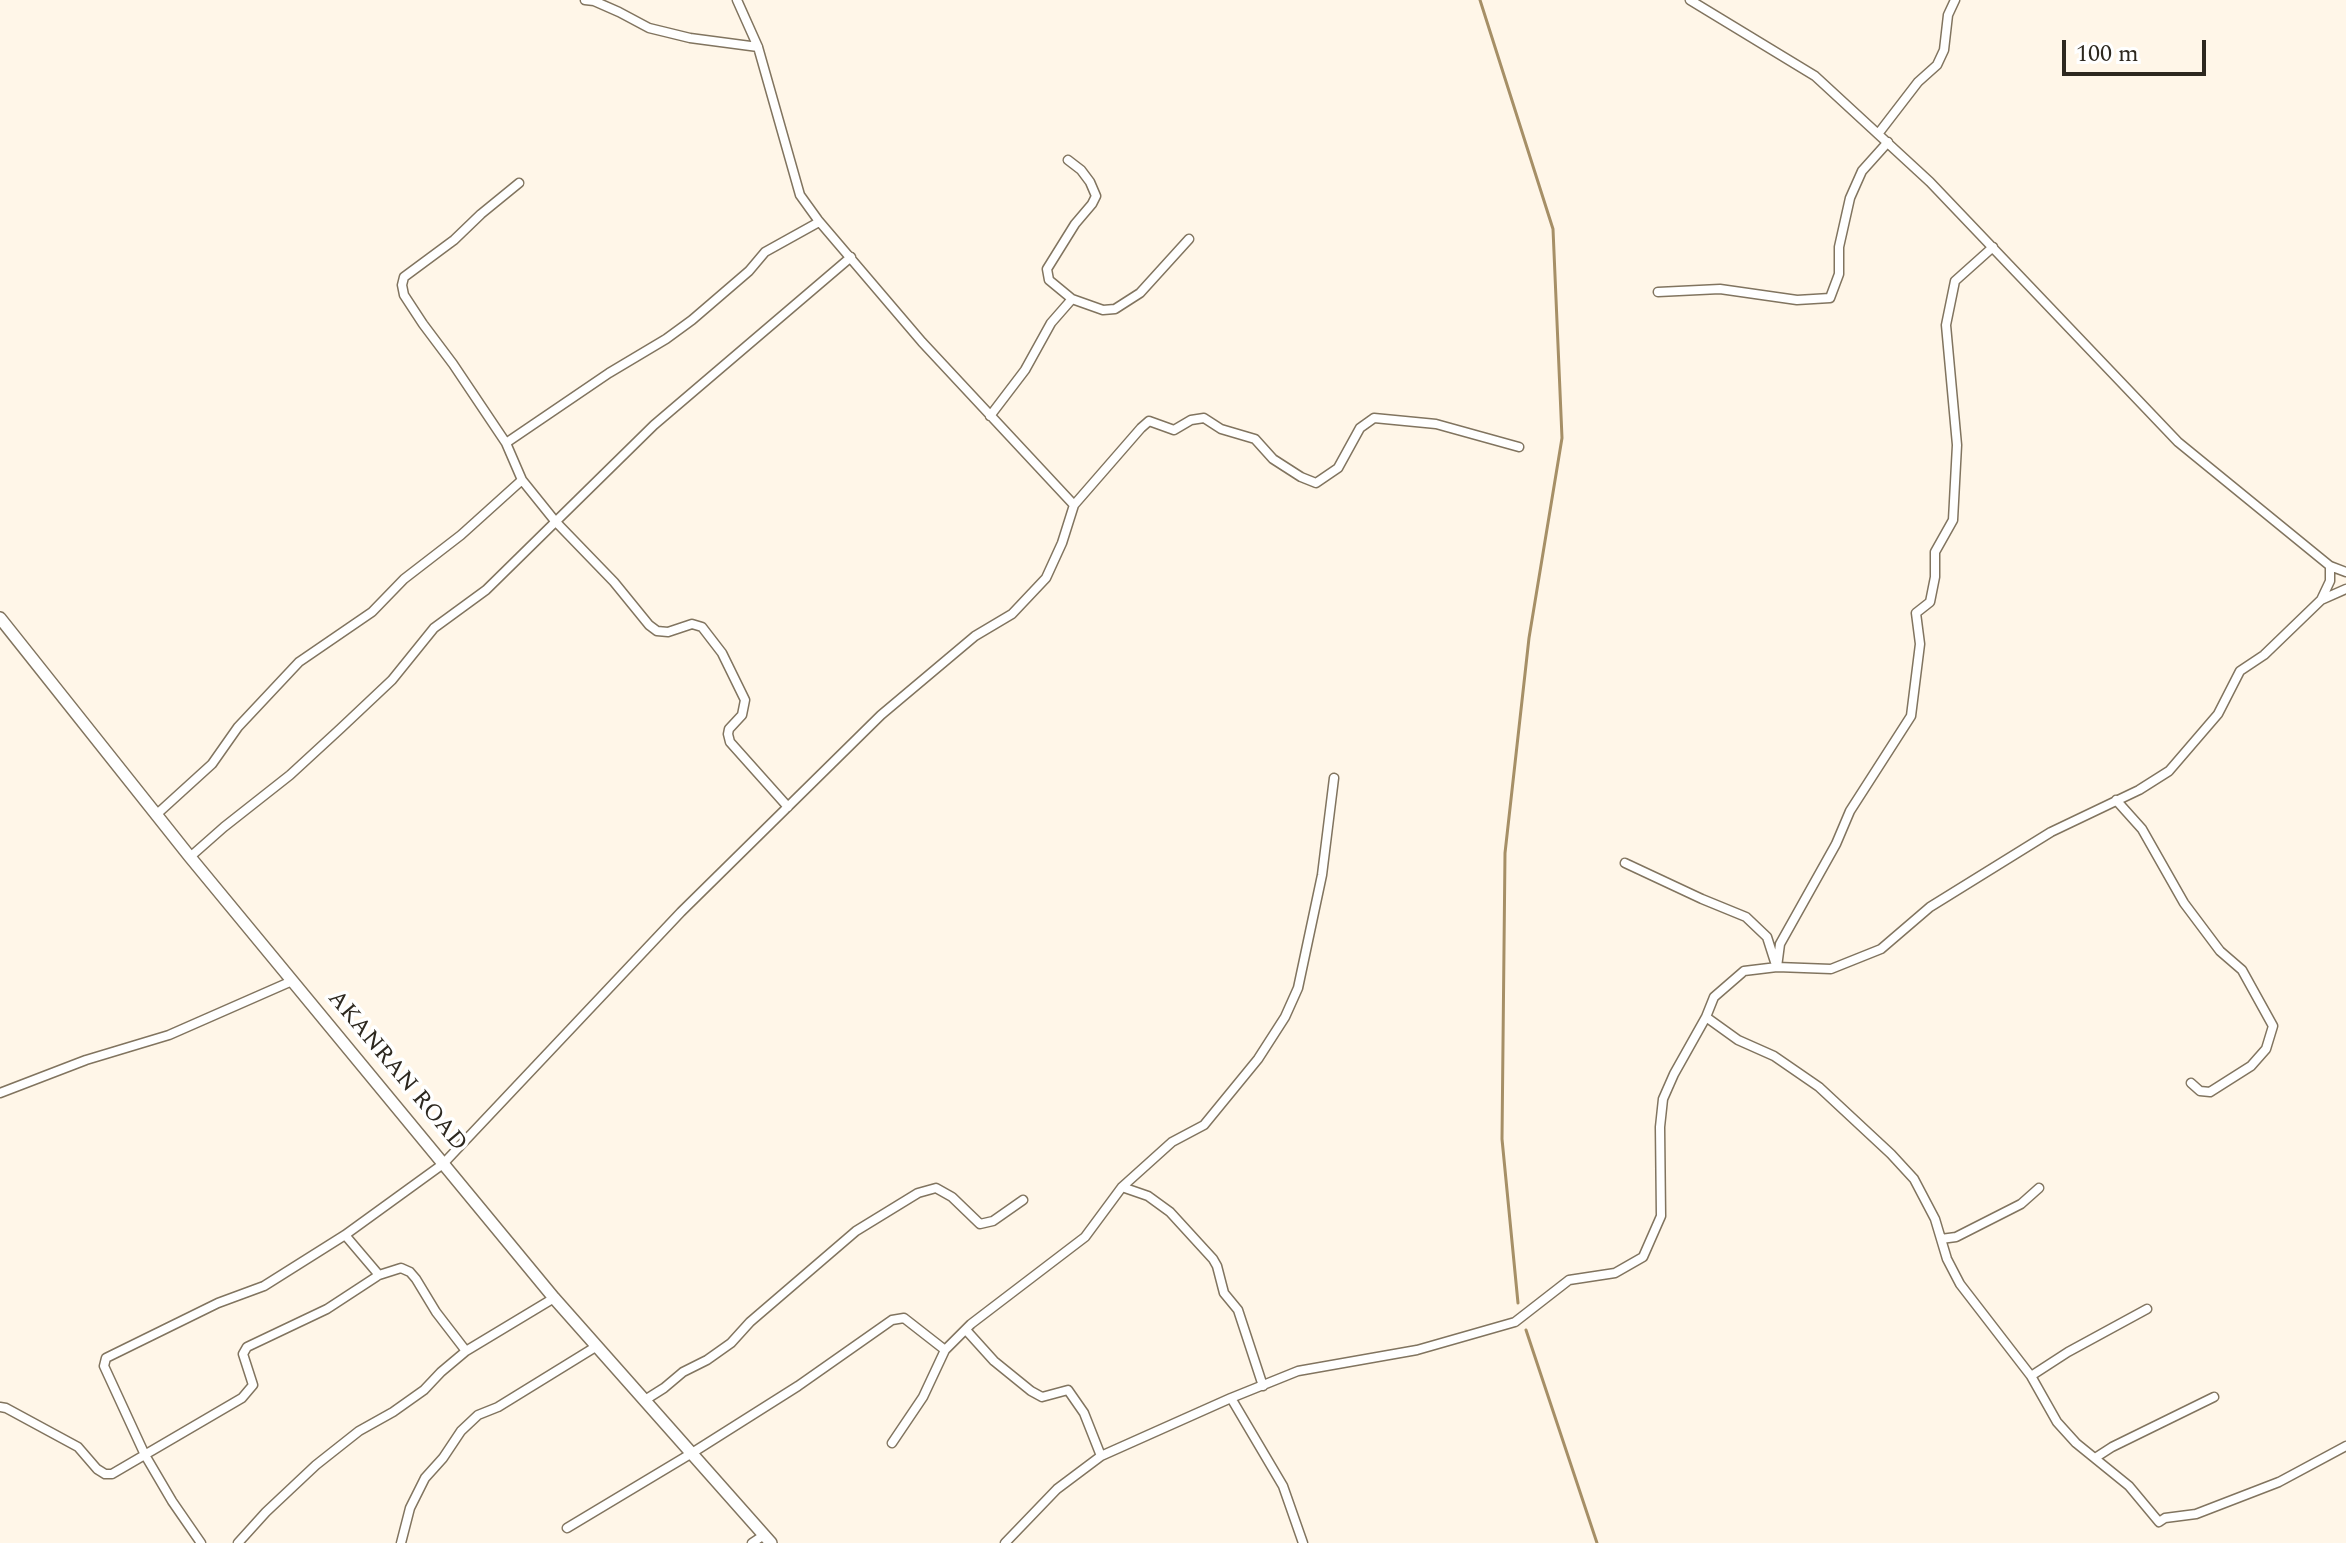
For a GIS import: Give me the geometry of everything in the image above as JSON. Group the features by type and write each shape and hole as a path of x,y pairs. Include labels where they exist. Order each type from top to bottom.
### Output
{"main road":[{"name":"AKANRAN ROAD","path":"0,618 190,857 554,1298 767,1539"}],"street":[{"path":"585,0 594,1 649,28 690,38 758,47"},
{"path":"737,0 758,47 800,195 819,222 922,342 1074,505"},
{"path":"1690,0 1815,76 1930,182 2178,442 2330,566 2346,572"},
{"path":"1702,7 1710,0"},
{"path":"1878,134 1918,82 1937,65 1944,50 1948,15 1955,0"},
{"path":"1658,292 1720,289 1797,300 1830,298 1839,274 1839,247 1856,180 1888,142"},
{"path":"1068,160 1081,170 1096,196 1047,269 1049,280 1072,299 1103,310 1115,309 1140,293 1189,239"},
{"path":"519,183 454,240 404,277 404,295 506,443 522,480 555,521 614,582 649,625 657,631 668,632 692,624 702,627 722,653 745,700 742,715 729,729 730,742 788,807"},
{"path":"506,443 609,373 666,339 749,271 765,252 819,222"},
{"path":"1777,967 1780,944 1836,844 1850,811 1911,716 1920,644 1916,613 1930,602 1935,577 1935,552 1953,520 1957,445 1946,325 1955,281 1993,247"},
{"path":"190,857 290,775 340,729 392,680 434,628 486,590 654,425 851,257"},
{"path":"990,416 1025,370 1051,323 1072,299"},
{"path":"201,1543 145,1455 104,1366 106,1358 206,1308 264,1286 345,1235 443,1164 681,912 881,715 975,636 1012,614 1046,578 1062,543 1074,505 1149,421 1174,430 1191,420 1204,418 1221,429 1255,439 1273,459 1316,483 1338,468 1360,428 1374,418 1436,424 1519,447"},
{"path":"157,814 212,764 238,727 299,662 372,612 404,579 461,535 522,480"},
{"path":"2321,600 2330,581 2330,566"},
{"path":"1005,1543 1057,1489 1101,1456 1298,1371 1417,1350 1515,1322 1569,1280 1615,1273 1643,1257 1661,1216 1660,1127 1663,1099 1714,997 1744,971 1777,967 1831,969 1881,949 1930,907 2051,832 2139,790 2169,771 2218,714 2240,671 2264,655 2321,600 2346,589"},
{"path":"892,1443 923,1397 945,1350 1085,1237 1122,1187 1172,1142 1204,1125 1258,1059 1285,1017 1298,988 1322,875 1334,778"},
{"path":"2116,800 2142,829 2184,903 2220,951 2242,970 2273,1026 2266,1049 2251,1066 2210,1092 2200,1091 2191,1083"},
{"path":"1625,863 1746,917 1767,937 1777,967"},
{"path":"0,1093 86,1060 169,1035 292,981"},
{"path":"1706,1017 1738,1040 1774,1056 1819,1087 1914,1179 1935,1219 1947,1259 1960,1284 2031,1376 2057,1422 2076,1443 2129,1486 2159,1522 2165,1518 2196,1514 2279,1482 2346,1446"},
{"path":"1122,1187 1148,1196 1170,1212 1213,1259 1224,1293 1238,1310 1263,1386"},
{"path":"645,1400 731,1343 750,1322 856,1231 918,1193 936,1188 952,1197 980,1224 993,1221 1023,1200"},
{"path":"1941,1239 1956,1237 2021,1204 2039,1188"},
{"path":"345,1235 379,1275"},
{"path":"0,1407 78,1447 97,1469 112,1474 242,1398 253,1385 243,1354 247,1347 327,1309 379,1275 401,1268 410,1272 466,1351"},
{"path":"238,1543 316,1465 359,1431 424,1390 466,1351 554,1298"},
{"path":"2031,1376 2147,1309"},
{"path":"567,1528 798,1386 892,1320 904,1318 945,1350"},
{"path":"966,1330 994,1361 1031,1391 1042,1397 1068,1390 1084,1413 1101,1456"},
{"path":"401,1543 410,1508 425,1478 461,1431 478,1415 498,1407 597,1346"},
{"path":"2095,1458 2214,1397"},
{"path":"1231,1398 1283,1486 1303,1543"},
{"path":"752,1543 767,1539"}],"waterway":[{"path":"1480,0 1553,229 1562,438 1529,638 1505,853 1502,1139 1518,1303"},
{"path":"1526,1330 1597,1543"}]}
